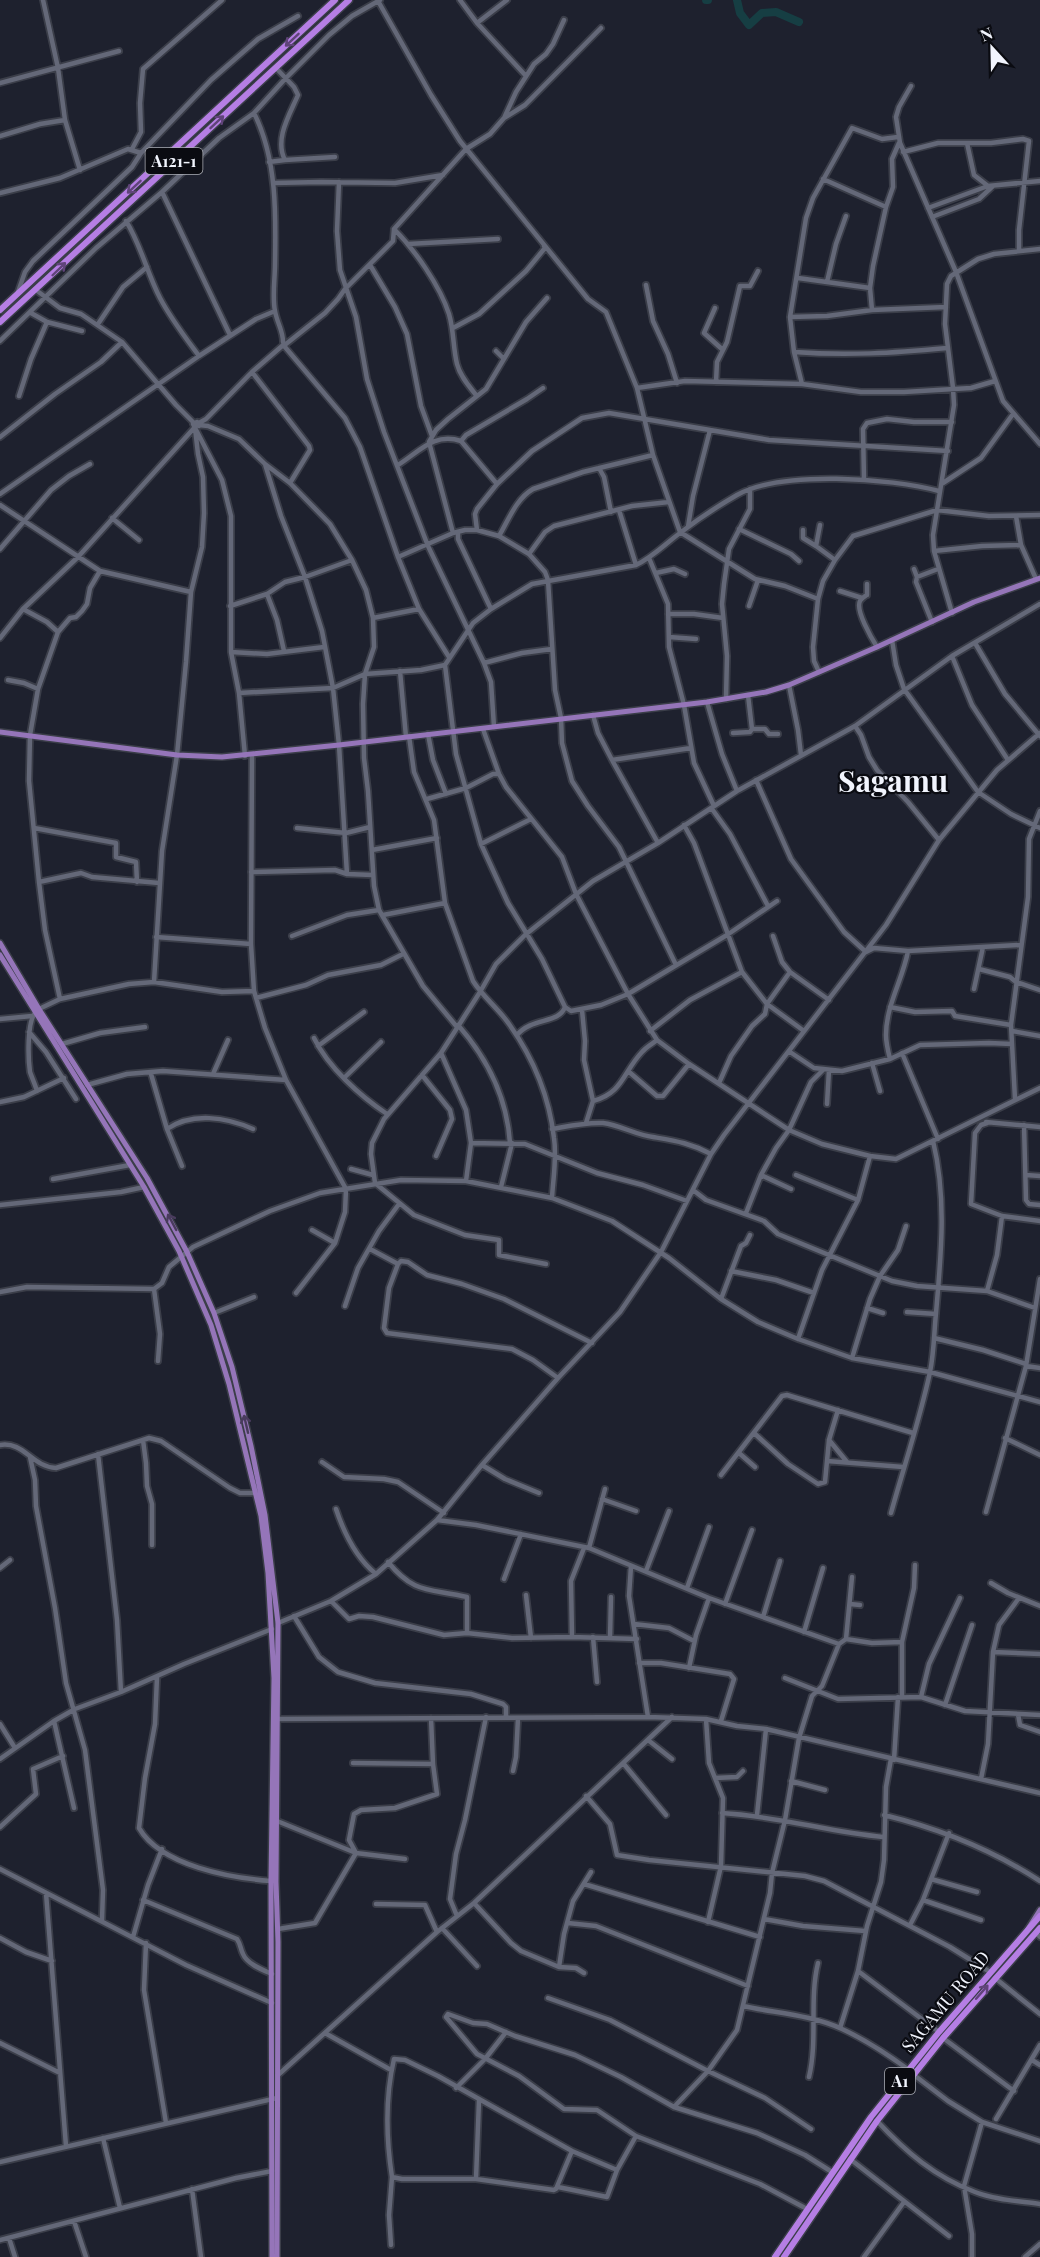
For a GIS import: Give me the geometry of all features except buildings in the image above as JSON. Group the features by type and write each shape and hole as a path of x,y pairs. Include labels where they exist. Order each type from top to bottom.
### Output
{"highway":[{"name":"A121-1","path":"0,310 335,0"},
{"name":"A121-1","path":"0,322 349,0"},
{"path":"11,300 17,306"},
{"name":"SAGAMU ROAD","path":"775,2257 871,2117 911,2072 990,1972 1040,1915"},
{"name":"SAGAMU ROAD","path":"941,2035 1038,1934"},
{"name":"SAGAMU ROAD","path":"784,2257 911,2072"}],"main road":[{"path":"0,732 177,755 245,756 707,702 789,685 974,602 1038,579"},
{"path":"0,943 35,1013 62,1044 147,1178 187,1252 213,1313 232,1367 251,1446 265,1515 278,1623 271,1881 277,2257"},
{"path":"0,955 144,1187 181,1257 211,1325 229,1384 261,1516 268,1573 276,1719 278,2075 272,2171 272,2257"}],"street":[{"path":"43,0 58,68 65,120 80,170"},
{"path":"132,150 141,132 140,104 143,69 222,0"},
{"path":"460,0 526,76"},
{"path":"477,22 507,0"},
{"path":"0,341 126,221 162,192 219,138 254,113 285,79 352,16 379,1 466,149 588,299 606,312 638,388 653,455 680,532 727,564 758,580 785,586 818,599"},
{"path":"17,295 25,272 33,261 132,166 183,107 258,39 298,16"},
{"path":"0,638 22,609 78,557 196,426 206,420 252,372 284,345 292,342 325,313 345,289 393,241 394,229 466,149 490,134 504,118 516,92 526,76 553,44 564,20"},
{"path":"504,118 525,105 601,28"},
{"path":"0,83 119,51"},
{"path":"276,68 294,87 298,95 285,124 281,147 285,159"},
{"path":"911,87 899,106 897,117 899,140 903,152 956,272 1004,401 1040,444"},
{"path":"254,113 267,140 273,183 275,311 283,332 284,345 333,402 355,437 419,609 449,657"},
{"path":"0,136 40,124 65,120"},
{"path":"802,384 794,352 790,317 806,218 852,128 882,139 899,140"},
{"path":"903,152 938,143 1027,139 1029,143 1019,230 1019,251"},
{"path":"872,310 870,288 886,207 893,187 891,159 899,140"},
{"path":"967,143 974,175 988,186"},
{"path":"0,193 60,178 128,149 141,153"},
{"path":"269,162 335,157"},
{"path":"273,183 394,183 443,175"},
{"path":"824,179 886,207"},
{"path":"928,208 988,186 1040,181"},
{"path":"339,182 340,270 356,317 367,379 428,546 491,682 494,727"},
{"path":"932,217 979,200 996,185"},
{"path":"162,192 231,335"},
{"path":"828,282 836,244 846,216"},
{"path":"126,221 136,237 147,267 172,319 199,356"},
{"path":"394,229 408,244 441,296 453,328 460,374 476,395"},
{"path":"408,244 498,239"},
{"path":"453,328 479,314 526,272 546,248"},
{"path":"952,613 938,569 933,535 952,422 953,388 945,324 947,284 956,272 978,259 994,254 1040,249"},
{"path":"370,265 408,334 421,406 432,436"},
{"path":"98,324 123,287 147,267"},
{"path":"716,382 717,362 727,342 740,286 750,286 758,271"},
{"path":"798,278 870,288"},
{"path":"646,285 653,321 668,354 677,383"},
{"path":"36,290 45,298 98,324 122,342 196,426 222,480 231,516 231,652 239,693 245,756"},
{"path":"398,465 429,442 448,419 486,388 526,322 547,298"},
{"path":"790,317 946,307"},
{"path":"715,308 704,333 723,350"},
{"path":"0,494 199,356 267,313 275,311"},
{"path":"31,313 47,322 82,332"},
{"path":"19,396 31,359 47,322"},
{"path":"0,436 55,393 101,362 122,342"},
{"path":"794,352 840,356 947,348"},
{"path":"496,351 504,359"},
{"path":"252,372 309,446 310,450 290,483"},
{"path":"638,388 685,381 802,384 861,392 904,392 980,387 995,381"},
{"path":"461,441 466,435 543,388"},
{"path":"477,530 477,508 497,484 532,451 582,418 609,412 769,440 948,451"},
{"path":"943,483 981,458 1013,414"},
{"path":"864,480 862,429 867,423 887,419 952,422"},
{"path":"196,426 208,426 239,439 290,483 330,524 352,560 366,590 373,618 374,647 365,674 364,742 373,875 379,910 423,986 472,1040 497,1086 506,1112 511,1143 501,1187"},
{"path":"154,982 159,883 177,755 191,592 202,547 204,513 196,426"},
{"path":"688,527 693,496 710,430"},
{"path":"429,442 455,439 461,441 497,484"},
{"path":"429,442 456,533 491,609"},
{"path":"499,536 517,504 527,493 545,484 653,455"},
{"path":"0,549 51,490 90,464"},
{"path":"266,464 281,516 305,577 322,631 333,688 339,745 347,874"},
{"path":"599,468 604,477 610,512"},
{"path":"777,900 727,935 628,994 601,1005 571,1011 565,1006 542,959 525,935 481,844 456,754 445,665 467,631 491,609 532,584 636,565 649,558 680,532 738,494 750,489 789,480 864,480 915,485 939,491"},
{"path":"726,699 728,656 722,604 729,549 750,509 750,489"},
{"path":"529,554 549,529 610,512 669,502"},
{"path":"0,505 26,520 100,571 191,592"},
{"path":"619,510 636,565"},
{"path":"819,672 814,661 813,647 818,599 824,581 848,540 858,533 937,510 967,515 1040,515"},
{"path":"1016,516 1021,545 1038,579"},
{"path":"112,518 139,540"},
{"path":"816,546 820,525"},
{"path":"739,529 791,554 799,561"},
{"path":"398,557 456,533 477,530 499,536 529,554 545,572 548,580 555,690 561,718 562,743 572,781 588,807 619,847 676,964"},
{"path":"803,530 803,538 835,560"},
{"path":"934,551 1021,545"},
{"path":"649,558 665,594 675,676 684,705 694,763 713,808 730,834 768,906"},
{"path":"230,606 267,594 278,584 352,560"},
{"path":"656,573 674,569 685,574"},
{"path":"914,569 916,582 932,622"},
{"path":"917,577 938,569"},
{"path":"60,999 45,930 39,882 28,781 30,735 38,689 58,632 87,604 90,588 100,571"},
{"path":"749,606 758,580"},
{"path":"867,584 867,595 858,605 877,647"},
{"path":"840,591 862,598"},
{"path":"267,594 277,620 284,651"},
{"path":"546,1264 499,1255 499,1240 465,1235 414,1215 375,1183 373,1175 372,1143 387,1114 441,1053 496,964 525,935 593,881 658,843 737,791 855,726 952,656 1040,604"},
{"path":"22,609 47,622 58,632"},
{"path":"373,618 419,609"},
{"path":"668,614 694,614 723,618"},
{"path":"669,637 696,639"},
{"path":"892,640 896,665 904,689 978,792 1011,814 1040,828"},
{"path":"278,1623 331,1601 376,1574 437,1520 482,1464 620,1312 661,1252 711,1154 886,925 939,840 978,792 1008,760 1040,734 1005,694 975,643"},
{"path":"231,652 267,654 324,647"},
{"path":"484,663 522,653 552,649"},
{"path":"952,656 972,705 1008,760"},
{"path":"239,693 333,688 365,674 421,670 445,665"},
{"path":"399,671 407,737 414,772 427,799 437,838 445,903 473,981 517,1035 546,1094 554,1156 552,1198"},
{"path":"8,680 38,689"},
{"path":"789,685 801,755"},
{"path":"748,695 752,729"},
{"path":"707,702 737,791"},
{"path":"592,715 598,734 658,843"},
{"path":"855,726 877,770 908,802 939,840"},
{"path":"483,729 506,787 562,857 576,894 650,1031 657,1040 689,1065 789,1130 822,1144 870,1156 896,1159 1040,1088"},
{"path":"733,733 765,729 770,734 778,734"},
{"path":"428,734 433,760 446,794"},
{"path":"612,760 691,748"},
{"path":"252,755 251,944 254,991 265,1028 286,1080 346,1189 345,1212 335,1243 296,1293"},
{"path":"427,799 466,788 494,774 500,774"},
{"path":"756,780 796,866 844,932 866,952"},
{"path":"1015,1099 1012,1028 1020,945 1028,897 1029,839 1040,811"},
{"path":"481,844 531,819"},
{"path":"684,825 694,843 742,972 767,1004 804,1031"},
{"path":"297,828 346,833 370,827"},
{"path":"34,828 116,843 116,857 136,862 137,882"},
{"path":"372,850 437,838"},
{"path":"251,872 336,870 347,874 373,875"},
{"path":"39,882 81,873 92,877 159,883"},
{"path":"383,915 445,903"},
{"path":"292,936 347,915 379,910"},
{"path":"773,936 782,962 790,972 829,1000"},
{"path":"156,937 251,944"},
{"path":"866,952 874,948 908,951 1020,945"},
{"path":"974,989 983,947"},
{"path":"890,1059 886,1037 890,1007 906,964 908,951"},
{"path":"256,998 306,985 328,975 381,965 403,954"},
{"path":"979,969 1010,977 1016,982 1040,990"},
{"path":"650,1031 690,1000 742,972"},
{"path":"718,1083 731,1056 752,1026 765,1014 767,1004 790,972"},
{"path":"0,1019 35,1013 60,999 107,987 154,982 222,992 254,991"},
{"path":"517,1035 522,1028 536,1021 561,1014 565,1006"},
{"path":"890,1007 915,1012 952,1011 956,1016 1040,1036"},
{"path":"582,1010 584,1060 593,1101 586,1124"},
{"path":"318,1046 364,1012"},
{"path":"35,1013 29,1032 30,1073 37,1090"},
{"path":"62,1044 100,1033 145,1027"},
{"path":"29,1032 46,1052 76,1099"},
{"path":"314,1038 318,1046 365,1099 387,1114"},
{"path":"213,1074 228,1040"},
{"path":"593,1101 613,1092 620,1086 641,1053 657,1040"},
{"path":"344,1077 381,1042"},
{"path":"790,1052 814,1068 842,1071 890,1059 920,1045 1012,1044"},
{"path":"441,1053 466,1110 471,1143 466,1180"},
{"path":"891,1513 930,1372 942,1252 942,1203 936,1140 902,1053"},
{"path":"872,1063 880,1091"},
{"path":"628,1071 657,1096 663,1096 689,1065"},
{"path":"826,1070 827,1104"},
{"path":"746,1213 761,1176 799,1112 806,1092 826,1070"},
{"path":"87,1085 128,1074 175,1071 286,1080"},
{"path":"151,1074 166,1129 182,1166"},
{"path":"422,1075 450,1110 452,1119 436,1156"},
{"path":"0,1102 24,1097 64,1078"},
{"path":"166,1129 178,1122 214,1118 237,1122 253,1129"},
{"path":"983,1118 987,1123"},
{"path":"552,1129 605,1123 652,1137 669,1138 691,1144 711,1154"},
{"path":"1040,1127 987,1123 981,1125 975,1133 971,1204 1002,1216 1040,1221"},
{"path":"1024,1125 1027,1203 1040,1205"},
{"path":"471,1143 525,1144 597,1173 643,1185 687,1201"},
{"path":"798,1339 829,1254 858,1200 870,1156"},
{"path":"53,1179 130,1165"},
{"path":"351,1169 373,1175"},
{"path":"796,1175 858,1200"},
{"path":"1026,1175 1040,1176"},
{"path":"761,1176 791,1189"},
{"path":"0,1292 27,1287 154,1289 162,1283 169,1268 198,1245 270,1211 320,1193 375,1183 424,1179 466,1180 552,1198 612,1221 661,1252 721,1299 759,1322 798,1339 852,1358 930,1372 1040,1402"},
{"path":"0,1205 121,1192 144,1187"},
{"path":"693,1190 706,1200 764,1221 778,1234 892,1281 917,1286 987,1291 1036,1311"},
{"path":"345,1306 358,1268 399,1204"},
{"path":"987,1291 997,1255 1002,1216"},
{"path":"852,1358 867,1308 880,1276 898,1250 906,1226"},
{"path":"312,1230 335,1243"},
{"path":"721,1299 741,1246 750,1235"},
{"path":"370,1249 398,1264"},
{"path":"558,1378 533,1360 512,1349 387,1333 384,1328 389,1288 398,1264 401,1261 408,1262 427,1275 462,1284 504,1299 592,1343"},
{"path":"731,1271 776,1280 814,1293"},
{"path":"986,1512 1026,1365 1040,1279"},
{"path":"154,1289 160,1334 159,1361"},
{"path":"213,1313 254,1297"},
{"path":"867,1308 883,1312"},
{"path":"907,1312 936,1314"},
{"path":"934,1338 1040,1368"},
{"path":"721,1475 782,1396 787,1395 873,1423 913,1433"},
{"path":"754,1433 788,1464 818,1484 825,1482 829,1440 838,1410"},
{"path":"1005,1438 1040,1455"},
{"path":"0,1445 6,1444 21,1448 43,1466 56,1468 143,1440 160,1441 230,1488 240,1493 255,1493"},
{"path":"143,1440 147,1486 152,1504 152,1545"},
{"path":"829,1440 847,1462"},
{"path":"739,1453 755,1467"},
{"path":"98,1454 117,1620 121,1692"},
{"path":"30,1457 66,1683 85,1750 103,1890 102,1920"},
{"path":"827,1461 903,1467"},
{"path":"322,1462 344,1477 398,1482 444,1513"},
{"path":"482,1464 505,1479 539,1493"},
{"path":"572,1637 571,1581 586,1548 605,1489"},
{"path":"602,1499 636,1511"},
{"path":"336,1509 342,1529 365,1565 376,1574"},
{"path":"646,1571 669,1511"},
{"path":"437,1520 586,1548 709,1598 839,1644"},
{"path":"687,1588 709,1527"},
{"path":"725,1604 752,1530"},
{"path":"504,1580 521,1534"},
{"path":"0,1568 10,1560"},
{"path":"764,1617 780,1561"},
{"path":"388,1562 409,1584 467,1597 467,1633"},
{"path":"840,2028 858,1971 865,1931 881,1882 884,1860 886,1787 893,1760 900,1697 902,1642 914,1588 915,1565"},
{"path":"631,1566 629,1596 648,1717"},
{"path":"804,1632 823,1568"},
{"path":"846,1639 852,1577"},
{"path":"991,1583 1040,1606"},
{"path":"526,1594 531,1638"},
{"path":"610,1638 611,1597"},
{"path":"689,1668 694,1641 709,1598"},
{"path":"921,1697 929,1664 960,1598"},
{"path":"981,1779 988,1744 993,1652 999,1624 1019,1598"},
{"path":"331,1601 349,1619 360,1616 374,1617 444,1635 467,1633 512,1638 637,1639"},
{"path":"850,1604 860,1605"},
{"path":"294,1616 319,1657 338,1672 375,1683 471,1694 503,1704 506,1707 506,1718"},
{"path":"634,1624 669,1628 694,1641"},
{"path":"945,1705 972,1625"},
{"path":"0,1759 54,1720 75,1709 272,1629"},
{"path":"593,1637 597,1682"},
{"path":"674,2107 708,2072 737,2030 764,1919 785,1820 799,1738 812,1696 822,1686 839,1644 846,1639 872,1643 902,1642"},
{"path":"993,1652 1040,1654"},
{"path":"639,1663 661,1663 730,1674 734,1679 721,1721"},
{"path":"158,1677 155,1724 138,1826 148,1842 185,1862 218,1874 271,1881"},
{"path":"785,1678 838,1699 921,1697 966,1711 1040,1715"},
{"path":"1018,1714 1020,1725 1040,1732"},
{"path":"276,1719 648,1717 706,1719 737,1726 766,1729 1040,1793"},
{"path":"278,2075 440,1930 474,1903 672,1717"},
{"path":"457,1916 450,1899 456,1854 486,1718"},
{"path":"513,1771 518,1718"},
{"path":"356,1853 349,1840 354,1814 362,1809 395,1808 437,1794 431,1719"},
{"path":"706,1719 709,1763 723,1798 721,1866 708,1923"},
{"path":"54,1720 74,1808"},
{"path":"0,1724 15,1748"},
{"path":"757,1815 766,1729"},
{"path":"648,1740 672,1759"},
{"path":"0,1827 36,1794 33,1769 63,1756"},
{"path":"623,1762 666,1815"},
{"path":"353,1763 433,1764"},
{"path":"715,1778 737,1777 743,1771"},
{"path":"791,1780 825,1790"},
{"path":"586,1796 610,1824 617,1855 805,1876 824,1881 910,1925 990,1972"},
{"path":"722,1813 757,1815 821,1829 883,1838"},
{"path":"885,1815 949,1833 985,1848 1040,1881"},
{"path":"277,1821 356,1853 405,1859"},
{"path":"910,1925 923,1900 949,1833"},
{"path":"133,1937 162,1849"},
{"path":"278,1929 315,1923 356,1853"},
{"path":"0,1869 186,1965 272,2003"},
{"path":"559,1967 573,1901 591,1872"},
{"path":"931,1879 977,1892"},
{"path":"584,1884 760,1937"},
{"path":"46,1893 66,2146"},
{"path":"144,1900 210,1930 237,1939 243,1956 272,1974"},
{"path":"923,1900 981,1920"},
{"path":"474,1903 516,1947 559,1967 576,1968 584,1973"},
{"path":"376,1904 426,1905 440,1930 477,1966"},
{"path":"764,1919 803,1926 865,1931"},
{"path":"568,1923 596,1926 748,1986"},
{"path":"0,1938 26,1952 52,1961"},
{"path":"146,1943 144,1990 166,2123"},
{"path":"809,2077 814,2057 814,1980 818,1963"},
{"path":"858,1971 1014,2091"},
{"path":"995,1978 1040,2014"},
{"path":"548,1998 610,2020 708,2072 765,2098 811,2129"},
{"path":"743,2006 814,2020 840,2028 880,2049 948,2101 981,2122 1040,2141"},
{"path":"807,2209 751,2181 636,2136 597,2110 564,2109 519,2076 477,2054 446,2017 448,2014 473,2023 487,2024 575,2055 600,2066 674,2107 757,2133 805,2155 832,2172"},
{"path":"456,2088 485,2059 506,2032"},
{"path":"326,2033 391,2070"},
{"path":"0,2043 60,2073"},
{"path":"996,2119 1040,2045"},
{"path":"391,2245 389,2215 392,2177 387,2144 389,2080 394,2059 405,2060 572,2151 617,2170"},
{"path":"1032,2060 1040,2065"},
{"path":"0,2162 275,2098"},
{"path":"476,2179 478,2100"},
{"path":"877,2121 919,2162 936,2173 975,2192 1040,2204"},
{"path":"972,2257 972,2234 964,2186 981,2122"},
{"path":"392,2177 476,2179 556,2189 558,2187 607,2197 617,2170 636,2136"},
{"path":"103,2138 120,2208"},
{"path":"556,2189 572,2151"},
{"path":"850,2159 950,2236"},
{"path":"0,2240 192,2189 272,2171"},
{"path":"192,2189 201,2257"},
{"path":"864,2257 903,2202"},
{"path":"74,2221 86,2257"},
{"path":"9,2238 15,2257"},
{"path":"1025,2257 1040,2244"}],"waterway":[{"path":"737,0 740,13 749,25 762,13 776,12 799,22"}],"district":[{"name":"Sagamu","path":"893,782"}]}
